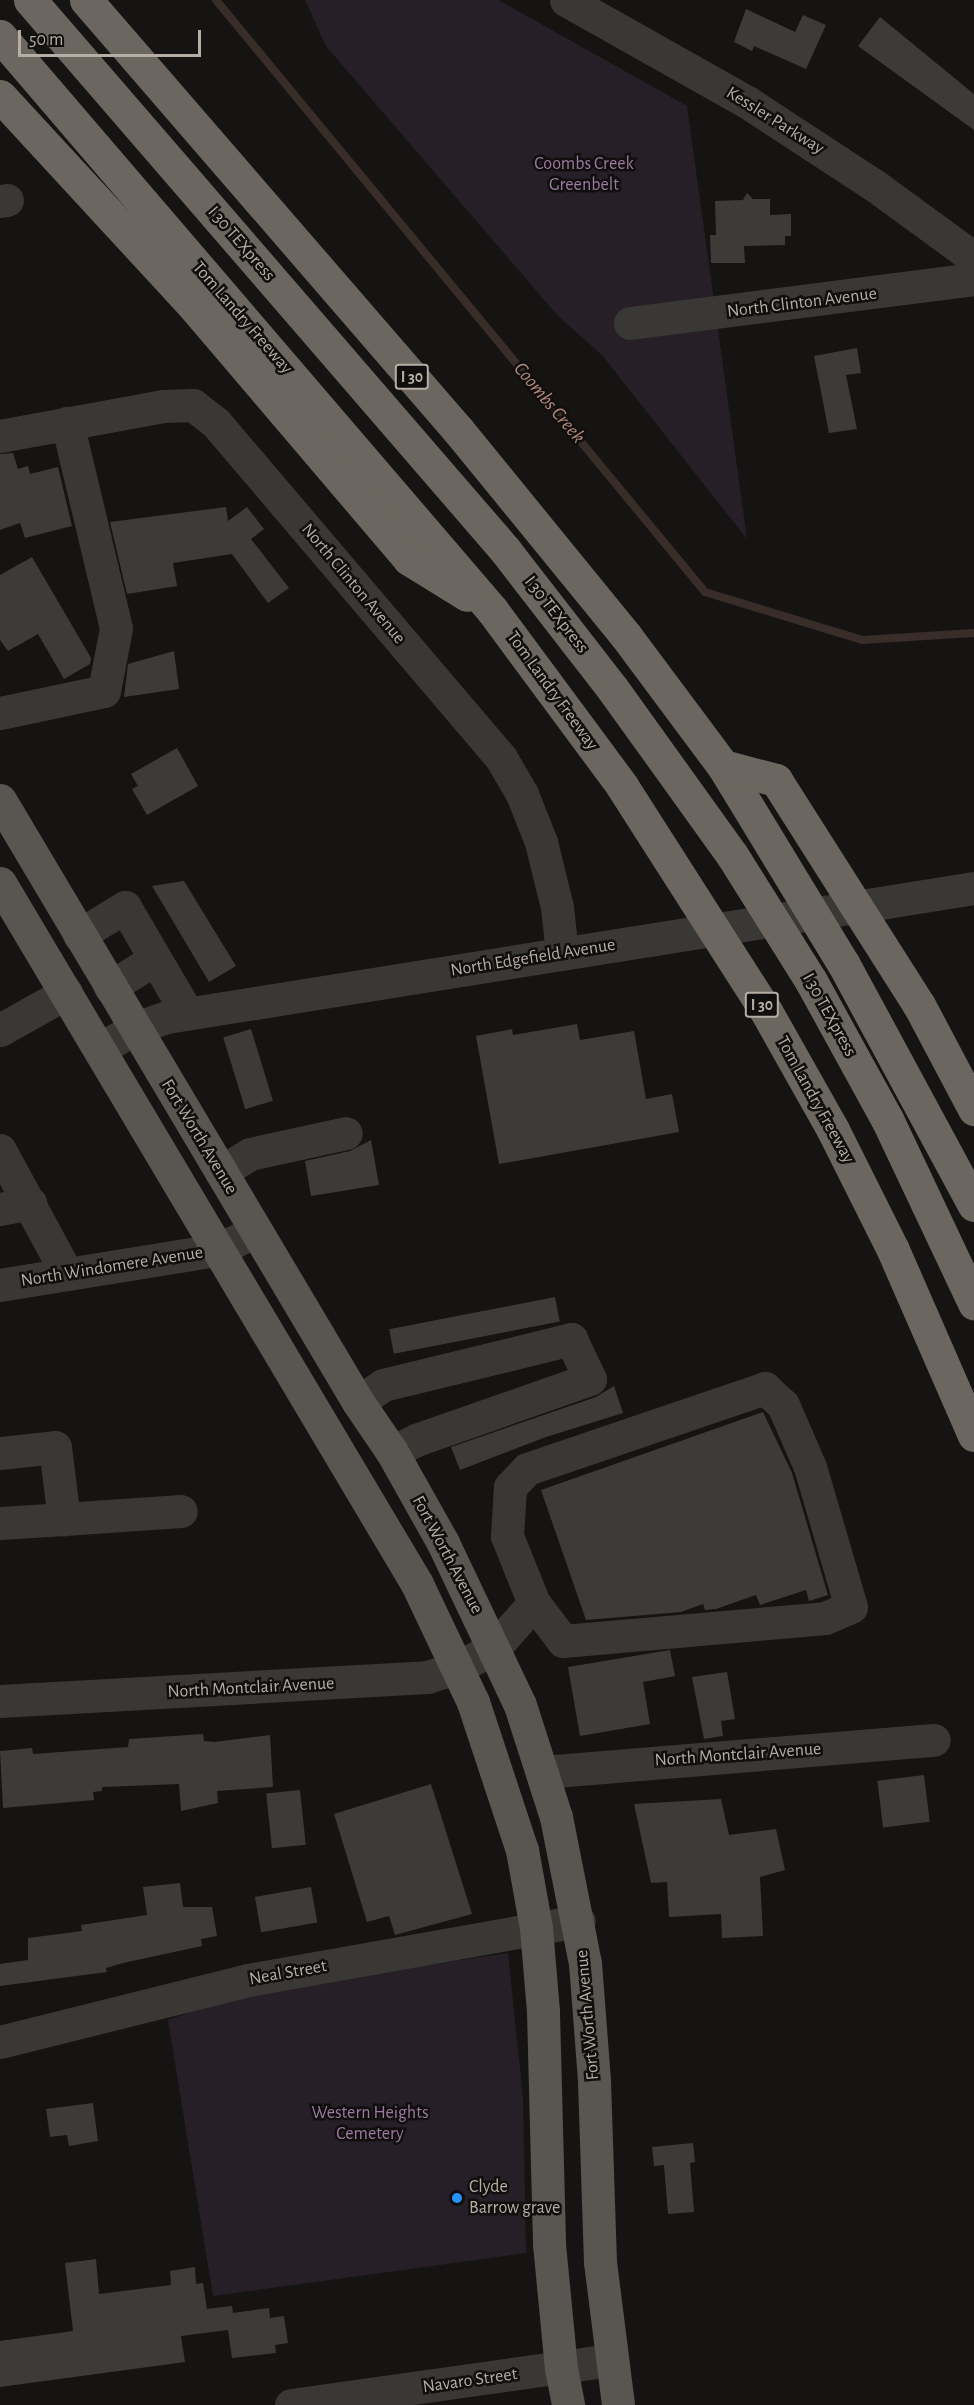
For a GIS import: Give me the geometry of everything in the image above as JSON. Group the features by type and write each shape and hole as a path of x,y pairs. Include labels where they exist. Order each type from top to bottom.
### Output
{"highway":[{"name":"I 30 TEXpress","path":"30,0 506,550 612,688 732,855 811,981 886,1119 974,1304"},
{"name":"I 30","path":"86,0 458,430 626,636 723,766 843,963 974,1205"},
{"name":"Tom Landry Freeway","path":"0,36 492,610 622,786 766,1011 893,1250 974,1435"},
{"path":"0,96 192,304 409,559 492,610"},
{"path":"723,766 776,780 919,1005 974,1109"}],"main road":[{"name":"Fort Worth Avenue","path":"0,800 358,1402 392,1452 495,1647 543,1772 579,1921 594,2081 600,2262 618,2405"},
{"path":"0,883 417,1584 457,1668 501,1780 522,1850 536,1929 543,2012 549,2244 561,2368 568,2405"},
{"path":"354,1475 392,1452"}],"street":[{"name":"Kessler Parkway","path":"566,0 747,102 874,185 974,258"},
{"name":"North Clinton Avenue","path":"630,323 974,279"},
{"name":"North Clinton Avenue","path":"0,436 163,406 193,405 216,423 501,758 522,794 541,842 557,907 562,953"},
{"path":"0,713 104,691 116,628 67,423"},
{"name":"North Edgefield Avenue","path":"100,1049 135,1028 187,1013 974,888"},
{"path":"79,934 125,907 187,1013"},
{"path":"110,987 155,959"},
{"path":"0,1030 66,993"},
{"path":"220,1172 250,1154 346,1133"},
{"path":"0,1150 15,1206 67,1274"},
{"name":"North Windomere Avenue","path":"0,1285 218,1250 256,1231"},
{"path":"358,1402 383,1385 571,1339 590,1379 416,1440 392,1452"},
{"path":"765,1388 783,1405 810,1467 851,1607 825,1618 563,1641 534,1603 507,1536 510,1487 527,1469 765,1388"},
{"path":"0,1453 55,1447 64,1519"},
{"path":"0,1523 181,1511"},
{"name":"North Montclair Avenue","path":"0,1701 321,1685 427,1677 457,1668 495,1647 534,1603"},
{"name":"North Montclair Avenue","path":"543,1772 934,1740"},
{"name":"Neal Street","path":"0,2042 248,1980 579,1921"},
{"name":"Navaro Street","path":"291,2405 612,2360"}],"green space":[{"name":"Coombs Creek Greenbelt","path":"305,0 498,0 687,106 747,539 602,355 558,316 326,46"},
{"name":"Western Heights Cemetery","path":"508,1953 523,2098 526,2253 213,2296 168,2020 247,1992"}],"building":[{"path":"746,9 795,32 803,15 826,25 806,69 754,46 752,51 734,42"},
{"path":"880,17 974,94 974,130 858,46"},
{"path":"747,193 753,199 770,199 770,215 791,214 791,236 785,236 785,245 744,246 745,263 711,263 710,235 716,235 715,201 743,200"},
{"path":"857,348 861,373 846,375 857,429 829,433 814,356"},
{"path":"13,453 18,469 28,466 30,474 58,467 72,526 25,538 20,523 0,530 0,454"},
{"path":"226,507 228,521 247,507 264,529 251,539 289,588 268,603 232,554 173,563 177,586 127,594 110,522"},
{"path":"32,557 91,658 90,664 64,679 38,634 8,651 0,640 0,575"},
{"path":"174,651 179,689 124,697 128,664"},
{"path":"177,748 198,786 147,815 132,789 138,786 131,774"},
{"path":"184,881 236,966 209,982 152,886"},
{"path":"577,1024 580,1040 634,1031 646,1099 672,1094 679,1132 499,1164 476,1036 512,1029 513,1035"},
{"path":"251,1029 273,1101 245,1109 223,1037"},
{"path":"371,1140 379,1185 311,1196 305,1161 350,1151"},
{"path":"555,1297 560,1322 394,1354 389,1329"},
{"path":"614,1386 623,1413 546,1437 460,1470 451,1447 596,1397"},
{"path":"763,1412 792,1473 828,1595 809,1601 806,1590 760,1605 756,1595 716,1609 705,1610 703,1604 681,1612 586,1620 541,1490"},
{"path":"670,1650 675,1676 643,1682 650,1724 580,1736 568,1667"},
{"path":"727,1672 735,1719 721,1721 723,1736 704,1739 692,1677"},
{"path":"203,1734 204,1741 214,1742 270,1735 273,1787 217,1791 218,1803 181,1811 179,1784 102,1787 102,1791 93,1792 94,1800 3,1808 0,1751 32,1748 33,1754 128,1747 129,1739"},
{"path":"924,1775 930,1822 883,1827 877,1781"},
{"path":"431,1784 472,1914 395,1935 389,1916 367,1922 334,1814"},
{"path":"300,1790 306,1845 272,1848 266,1794"},
{"path":"721,1799 729,1835 776,1829 785,1870 760,1877 763,1936 722,1938 721,1914 669,1917 667,1882 651,1883 634,1804"},
{"path":"180,1883 183,1907 212,1907 217,1936 201,1939 202,1946 123,1963 106,1968 107,1972 0,1986 0,1964 28,1960 28,1938 82,1931 81,1925 147,1915 143,1887"},
{"path":"311,1887 317,1922 261,1932 255,1897"},
{"path":"93,2103 98,2141 69,2146 67,2135 50,2137 46,2109"},
{"path":"693,2143 695,2162 690,2163 694,2212 668,2214 664,2165 654,2166 652,2147"},
{"path":"96,2259 99,2294 171,2285 170,2271 195,2267 196,2284 203,2283 207,2309 232,2306 233,2313 269,2308 270,2318 284,2316 288,2343 275,2345 276,2353 232,2358 228,2330 181,2336 185,2362 0,2387 0,2341 73,2331 65,2263"}],"waterway":[{"name":"Coombs Creek","path":"216,0 705,592 862,640 974,633"}],"place":[{"name":"Clyde Barrow grave","path":"457,2198"}]}
